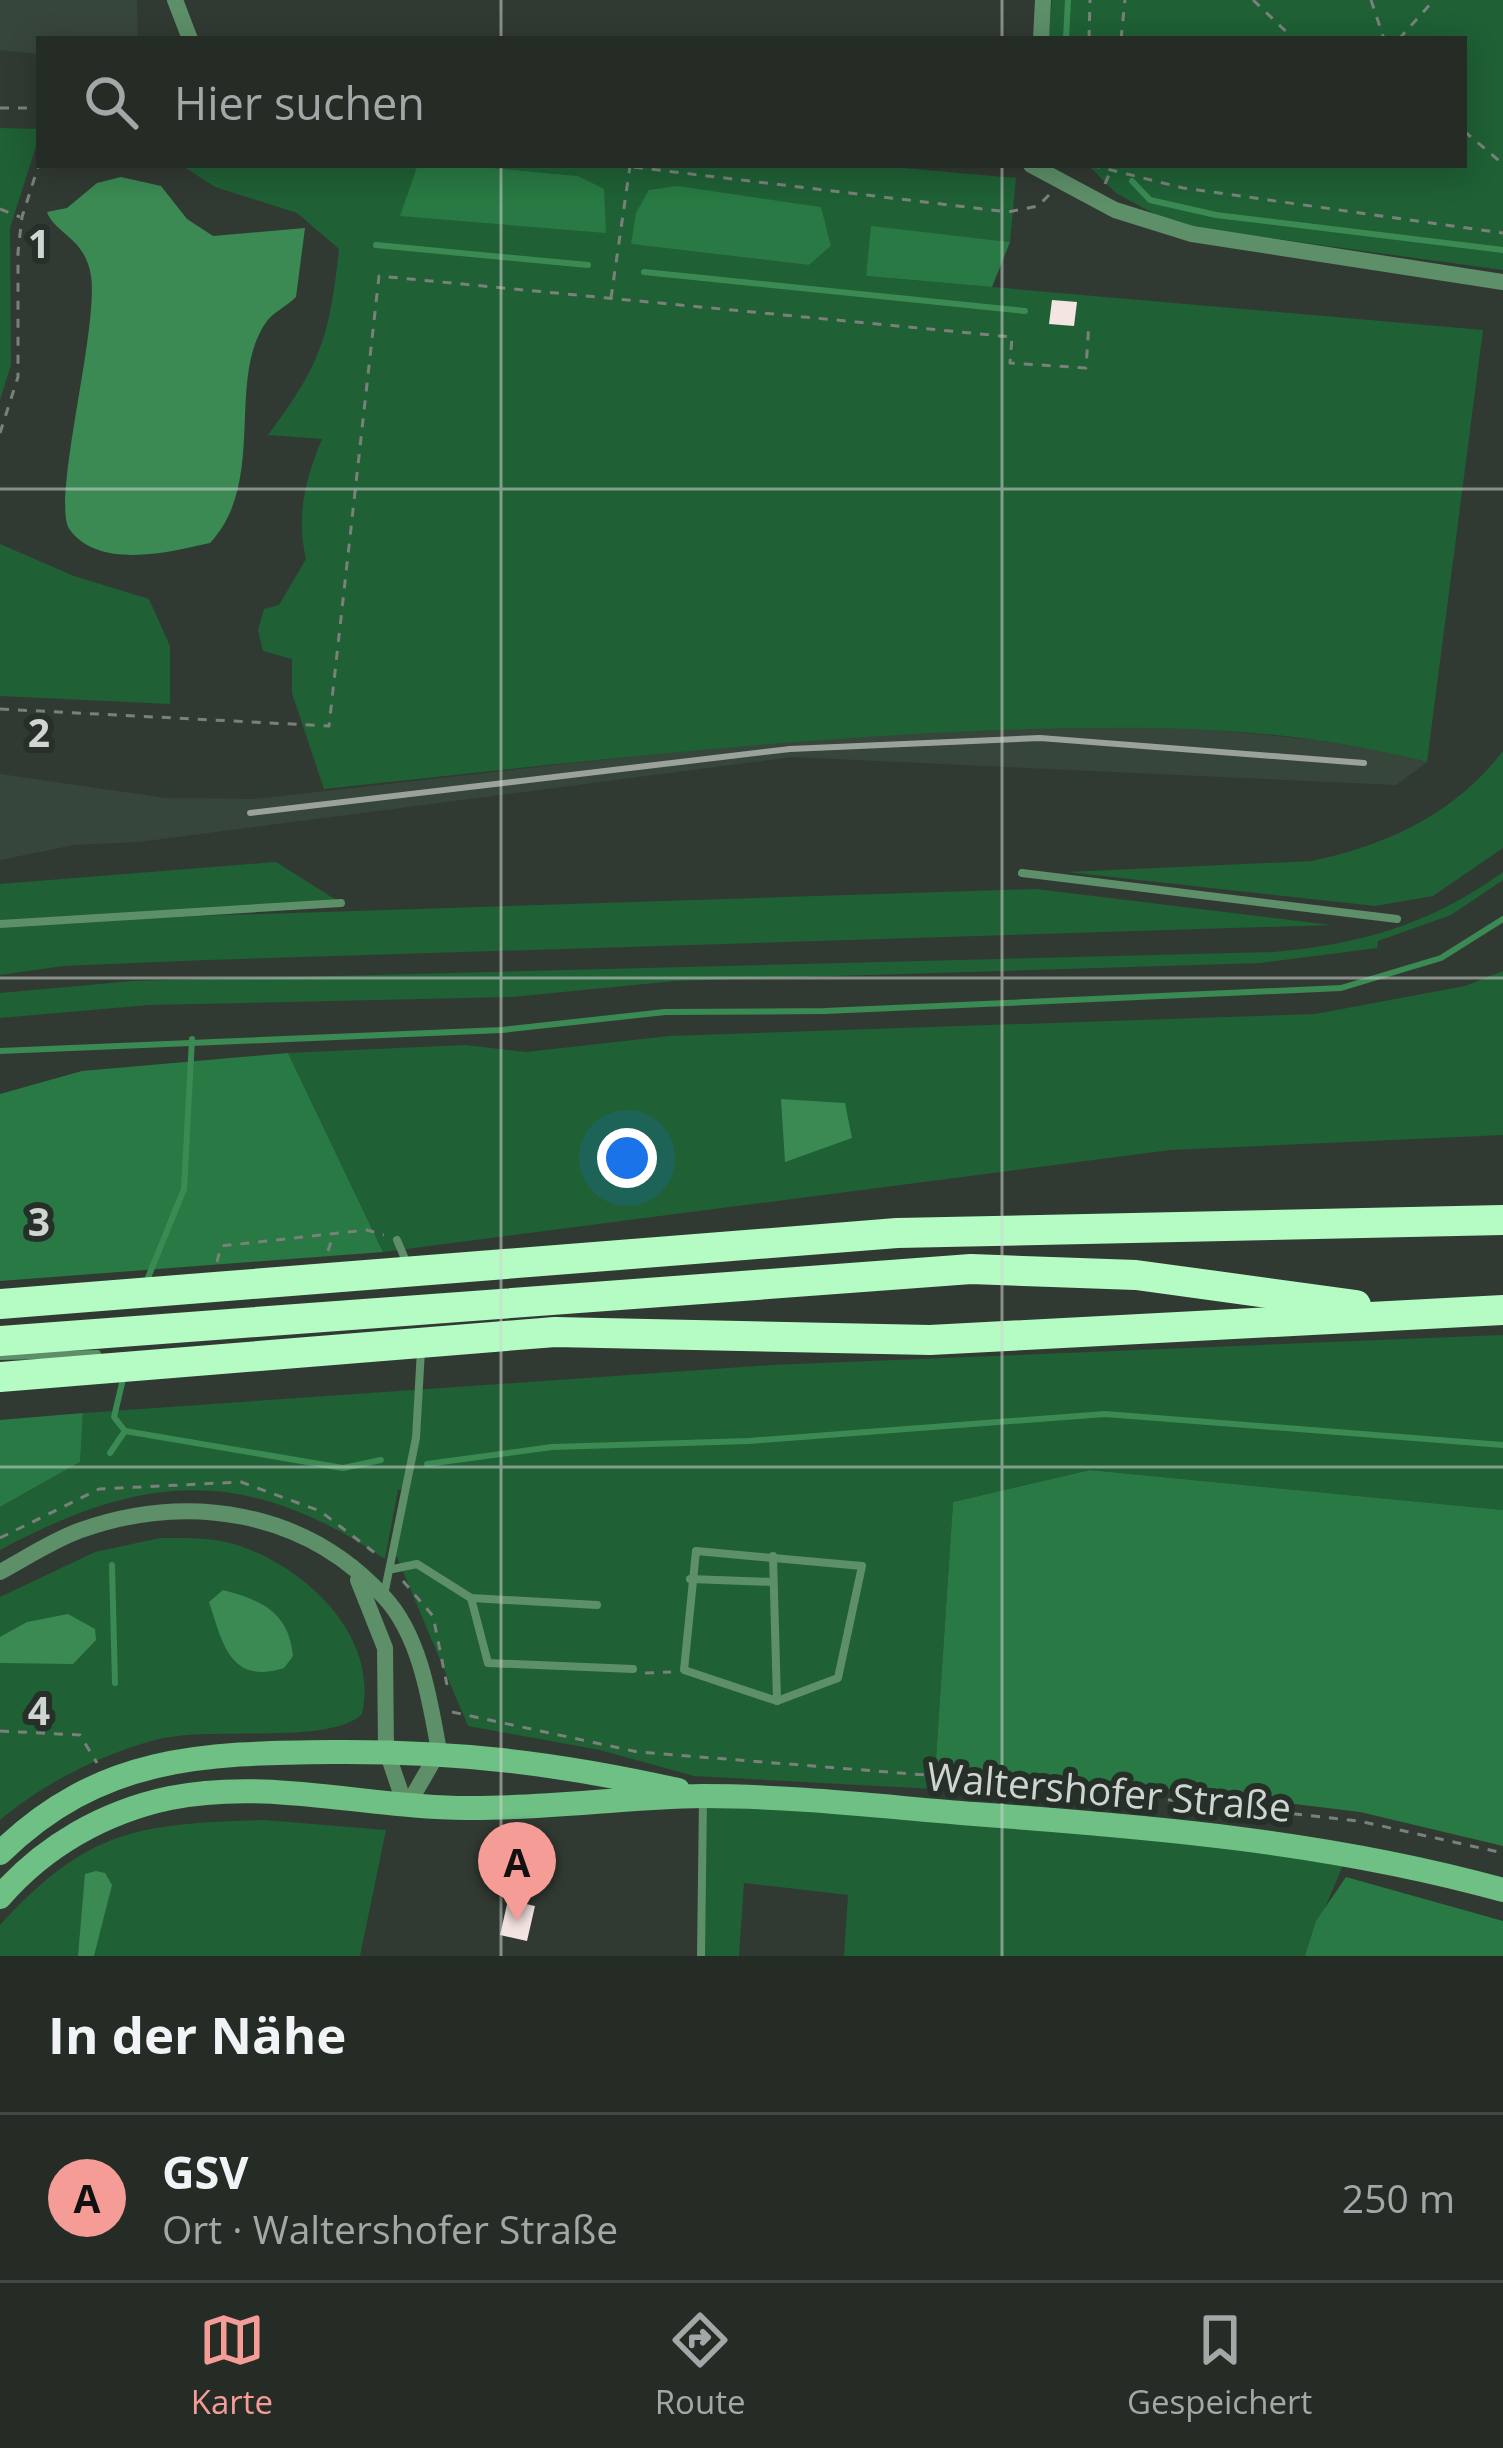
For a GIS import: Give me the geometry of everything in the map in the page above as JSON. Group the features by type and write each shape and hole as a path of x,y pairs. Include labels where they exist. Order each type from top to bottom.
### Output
{"highway":[{"path":"0,1304 898,1233 1503,1220"},
{"path":"0,1341 567,1296 1018,1270 1193,1282 1415,1314"},
{"path":"0,1377 555,1332 930,1340 1503,1310"}],"main road":[{"name":"Waltershofer Straße","path":"0,1853 59,1805 107,1780 151,1765 216,1754 439,1751 600,1772 704,1796"},
{"name":"Waltershofer Straße","path":"0,1897 68,1839 110,1816 167,1799 211,1793 339,1795 406,1808 704,1796 1272,1841 1503,1890"}],"street":[{"path":"175,0 189,36"},
{"path":"1041,36 1043,0"},
{"path":"1037,168 1115,210 1192,234 1503,282"},
{"path":"0,1572 80,1530 153,1513 243,1514 305,1533 384,1597 411,1642 439,1751 406,1808"},
{"path":"355,1574 385,1648 386,1750 406,1808"}],"lane":[{"path":"1022,873 1397,919"},
{"path":"0,924 341,903"},
{"path":"397,1240 415,1282"},
{"path":"384,1597 416,1438 424,1303"},
{"path":"0,1357 97,1354"},
{"path":"696,1551 862,1566 838,1678 777,1701 684,1670 690,1579 696,1551"},
{"path":"773,1556 777,1701"},
{"path":"393,1569 417,1564 472,1598 597,1605"},
{"path":"690,1579 773,1582"},
{"path":"472,1598 488,1664 632,1670"},
{"path":"701,1956 704,1796"}],"path":[{"path":"1089,36 1090,0"},
{"path":"1121,36 1124,0"},
{"path":"1253,0 1291,36"},
{"path":"1371,0 1383,36"},
{"path":"1402,36 1434,0"},
{"path":"0,108 36,108"},
{"path":"1467,134 1503,164"},
{"path":"0,433 18,377 22,218 38,168"},
{"path":"611,300 630,168"},
{"path":"646,168 1009,212 1037,206 1060,180"},
{"path":"1103,168 1195,190 1503,233"},
{"path":"0,209 22,218"},
{"path":"0,709 329,726 379,276 1012,338 1010,363 1067,367 1087,368 1089,323"},
{"path":"0,1538 99,1489 171,1482"},
{"path":"632,1670 684,1670"},
{"path":"0,1731 80,1736 107,1780"},
{"path":"638,1752 988,1780 1359,1821 1503,1853"},
{"path":"934,1789 988,1780"}],"shaded area":[{"path":"0,0 137,0 138,36 36,36 36,54 0,50"},
{"path":"1052,0 1503,0 1503,270 1175,225 1116,193 1091,168 1467,168 1467,36 1048,36"},
{"path":"0,128 36,129 36,146 10,228 11,365 0,400"},
{"path":"186,168 434,168 579,176 494,168 903,168 1016,178 1010,242 872,227 866,276 1483,330 1427,762 1259,733 1033,729 731,747 324,789 292,693 292,659 263,651 258,630 264,609 279,605 306,559 304,498 322,439 268,435 311,368 332,304 339,249 297,213 215,187","holes":["677,187 820,207 831,246 809,265 632,244"]},
{"path":"417,168 494,168 578,176 604,189 606,233 400,216"},
{"path":"121,177 161,186 187,219 213,236 305,228 296,297 267,321 255,344 242,461 227,518 210,543 136,555 99,550 83,542 70,530 65,514 92,301 91,276 77,244 47,212 67,208 97,183"},
{"path":"677,186 821,207 831,246 809,265 631,244 636,213 649,190"},
{"path":"871,226 1010,242 992,287 866,276"},
{"path":"0,544 74,576 149,599 170,646 170,704 0,696"},
{"path":"1149,724 1361,744 1427,762 1396,785 792,757 139,842 74,845 0,860 0,774 166,798 255,799 794,738"},
{"path":"1503,751 1503,848 1433,896 1375,906 1067,872 1312,861 1340,854 1418,824 1463,793"},
{"path":"276,862 341,903 0,924 0,884"},
{"path":"1503,872 1503,880 1451,915 1378,941 1377,948 1260,963 675,981 512,997 149,1005 0,1018 0,993 133,981 1274,952 1394,928 1449,905"},
{"path":"1036,889 1331,925 207,960 63,966 0,975 0,928 42,921"},
{"path":"1503,971 1503,1135 1170,1150 383,1252 288,1053 465,1045 526,1052 669,1036 1315,1014 1465,986"},
{"path":"288,1053 383,1252 0,1281 0,1094 82,1071"},
{"path":"781,1099 845,1103 852,1138 785,1162"},
{"path":"1503,1335 1503,1510 1090,1470 953,1502 934,1789 694,1776 600,1750 468,1726 396,1555 405,1489 398,1490 385,1559 334,1528 286,1507 194,1490 148,1494 101,1506 0,1550 0,1507 80,1462 83,1413 772,1365"},
{"path":"83,1413 80,1462 0,1507 0,1420"},
{"path":"1090,1470 1503,1510 1503,1846 1360,1812 1121,1783 934,1789 953,1502"},
{"path":"160,1538 234,1544 286,1568 310,1586 348,1631 359,1657 362,1714 323,1729 155,1740 73,1772 0,1820 0,1597 95,1552"},
{"path":"223,1590 261,1604 279,1618 293,1656 284,1668 251,1671 232,1657 209,1602"},
{"path":"68,1614 95,1629 96,1640 73,1664 0,1663 0,1637 27,1622"},
{"path":"703,1796 1348,1853 1305,1956 844,1956 848,1895 744,1883 739,1956 701,1956"},
{"path":"264,1820 386,1830 360,1956 0,1956 0,1925 61,1868 90,1850 149,1829"},
{"path":"105,1873 112,1885 94,1956 78,1956 85,1874"},
{"path":"1346,1877 1503,1921 1503,1956 1305,1956 1316,1921"}],"building":[{"path":"1052,300 1077,302 1074,326 1049,324"},
{"path":"508,1900 535,1906 527,1941 500,1935"}],"waterway":[{"path":"1066,36 1068,0"},
{"path":"1132,181 1150,200 1216,215 1503,250"},
{"path":"376,245 588,265"},
{"path":"644,272 1025,311"},
{"path":"0,1051 502,1030 665,1012 825,1011 1341,988 1441,958 1503,919"},
{"path":"145,1285 184,1189 192,1039"},
{"path":"123,1379 114,1417 125,1431"},
{"path":"427,1464 552,1447 749,1441 1105,1414 1503,1445"},
{"path":"110,1453 125,1431 343,1468 381,1460"},
{"path":"112,1565 115,1683"}],"railway":[{"path":"250,813 790,749 1040,738 1364,763"}],"place":[{"name":"GSV","path":"517,1921"}]}
